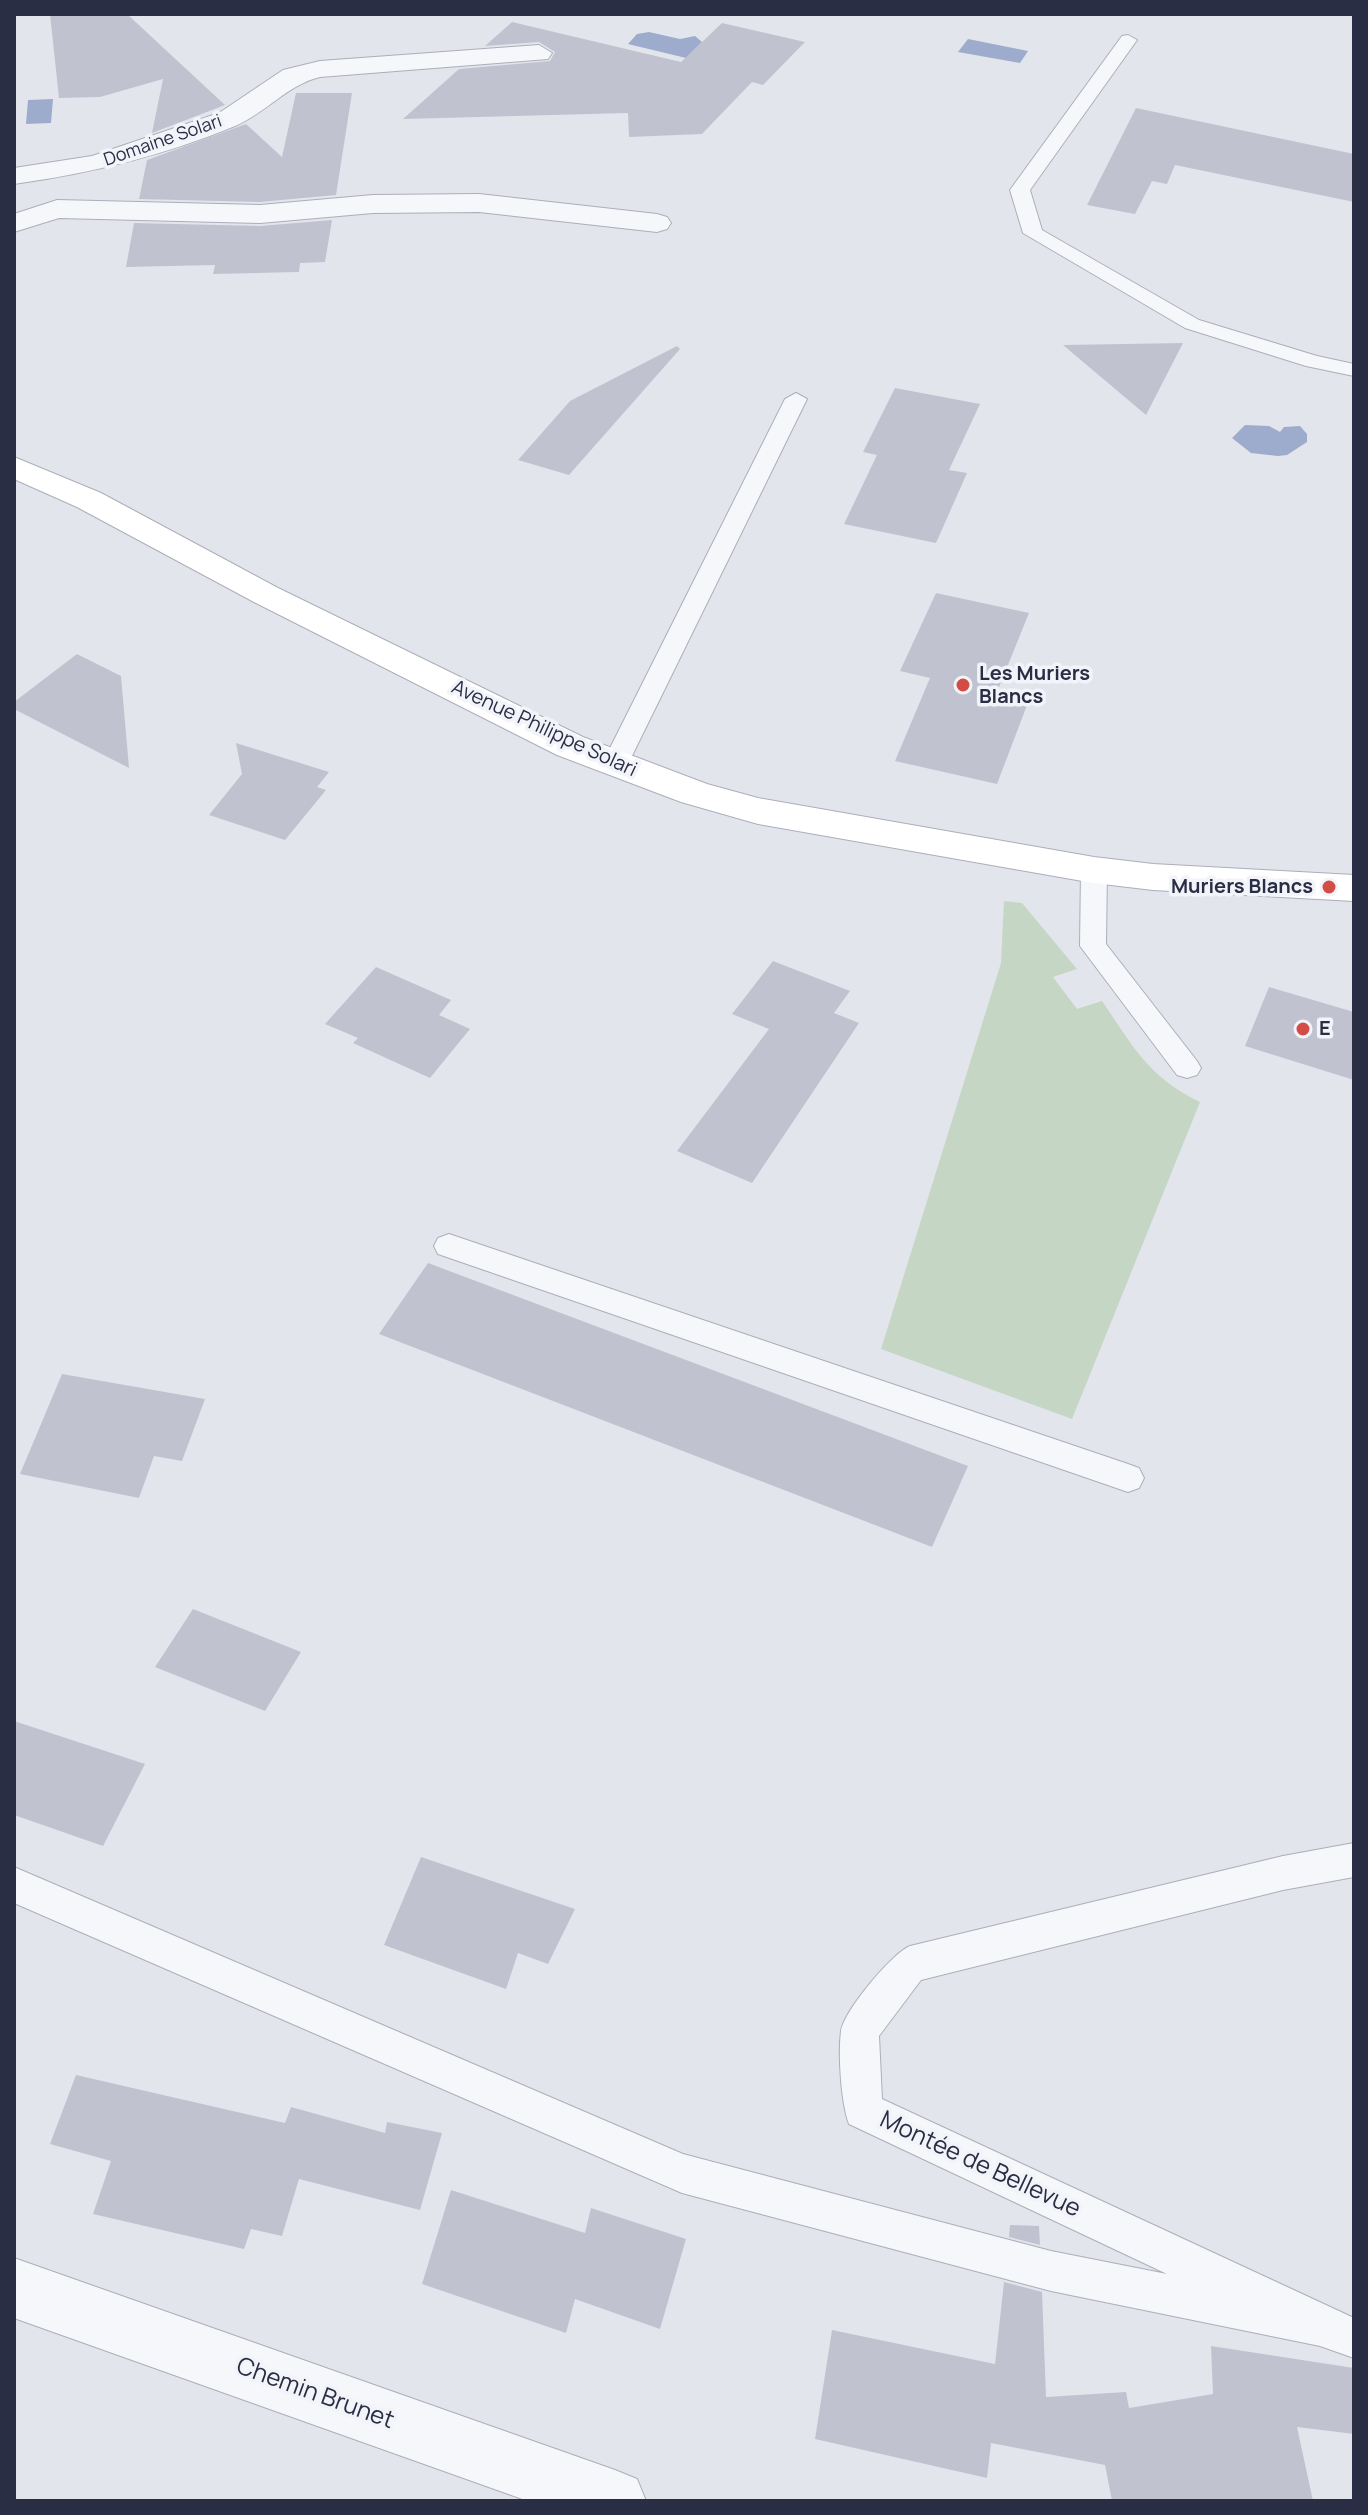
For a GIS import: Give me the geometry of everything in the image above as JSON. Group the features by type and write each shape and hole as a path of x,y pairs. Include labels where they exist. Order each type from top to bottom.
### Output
{"main road":[{"name":"Avenue Philippe Solari","path":"14,467 89,500 394,659 615,764 758,811 1094,870 1153,877 1354,888"}],"street":[{"name":"Domaine Solari","path":"14,176 96,164 229,119 292,76 320,69 539,53"},
{"path":"14,223 57,209 260,214 373,204 479,203 657,223"},
{"name":"Chemin Brunet","path":"14,2288 615,2501"}],"lane":[{"path":"1128,40 1020,190 1033,233 1192,324 1313,362 1354,370"},
{"path":"615,764 796,399"},
{"path":"1094,870 1093,946 1187,1068"},
{"path":"449,1246 1128,1478"},
{"name":"Montée de Bellevue","path":"1337,2332 863,2110 860,2030 910,1964 1175,1898 1354,1860"},
{"path":"14,1885 682,2173 1051,2271 1337,2332"}],"green space":[{"path":"1004,901 1022,903 1077,969 1053,977 1077,1009 1102,1001 1154,1071 1200,1102 1072,1419 881,1349 1001,963"}],"water":[{"path":"649,32 680,39 695,36 702,42 686,58 628,44 637,34"},
{"path":"968,39 1028,51 1020,63 958,52"},
{"path":"53,99 51,123 26,124 28,100"},
{"path":"1245,425 1269,426 1280,432 1284,427 1300,426 1307,434 1307,442 1287,455 1251,453 1232,438"}],"building":[{"path":"50,14 127,14 225,105 152,133 163,79 100,97 59,98"},
{"path":"512,22 681,62 722,23 805,42 763,85 752,82 702,134 629,137 628,113 403,119 459,69 550,61 555,52 539,42 485,46"},
{"path":"296,93 352,93 336,195 260,202 139,199 147,160 246,124 282,157"},
{"path":"1136,108 1354,154 1354,202 1175,165 1167,184 1152,181 1135,214 1087,205"},
{"path":"332,220 325,262 300,263 299,272 213,274 215,265 126,267 134,223 260,226"},
{"path":"1183,343 1146,415 1063,345"},
{"path":"677,346 680,349 569,475 518,460 570,401"},
{"path":"895,388 980,404 949,470 967,473 936,543 844,524 877,455 863,452"},
{"name":"Les Muriers Blancs","path":"936,593 1029,613 997,692 1029,700 997,784 895,761 930,678 900,671"},
{"path":"77,654 121,676 129,768 14,709 14,702"},
{"path":"236,743 329,772 317,787 326,790 285,840 209,815 242,774"},
{"path":"773,961 850,991 834,1013 859,1023 752,1183 677,1151 769,1029 732,1014"},
{"path":"376,967 451,1000 439,1015 470,1029 430,1078 353,1043 358,1038 325,1024"},
{"name":"E","path":"1269,987 1354,1012 1354,1080 1245,1046"},
{"path":"428,1263 968,1466 932,1547 379,1334"},
{"path":"62,1374 205,1399 182,1461 154,1456 139,1498 20,1474"},
{"path":"193,1609 301,1652 265,1711 155,1667"},
{"path":"14,1721 145,1764 103,1846 14,1815"},
{"path":"421,1857 575,1909 548,1964 518,1953 506,1989 384,1945"},
{"path":"76,2075 285,2123 291,2107 385,2133 387,2122 442,2133 420,2210 299,2179 282,2236 251,2229 244,2249 93,2214 111,2161 50,2144"},
{"path":"451,2190 585,2233 591,2208 686,2239 660,2329 575,2299 566,2333 422,2284"},
{"path":"1010,2225 1039,2226 1040,2245 1009,2237"},
{"path":"1004,2282 1042,2292 1046,2397 1126,2392 1129,2408 1213,2394 1211,2346 1354,2368 1354,2434 1297,2427 1313,2501 1112,2501 1105,2465 991,2443 987,2478 815,2439 832,2330 995,2364"}],"place":[{"name":"Les Muriers Blancs","path":"963,685"},
{"name":"Muriers Blancs","path":"1329,887"},
{"name":"E","path":"1303,1029"}]}
